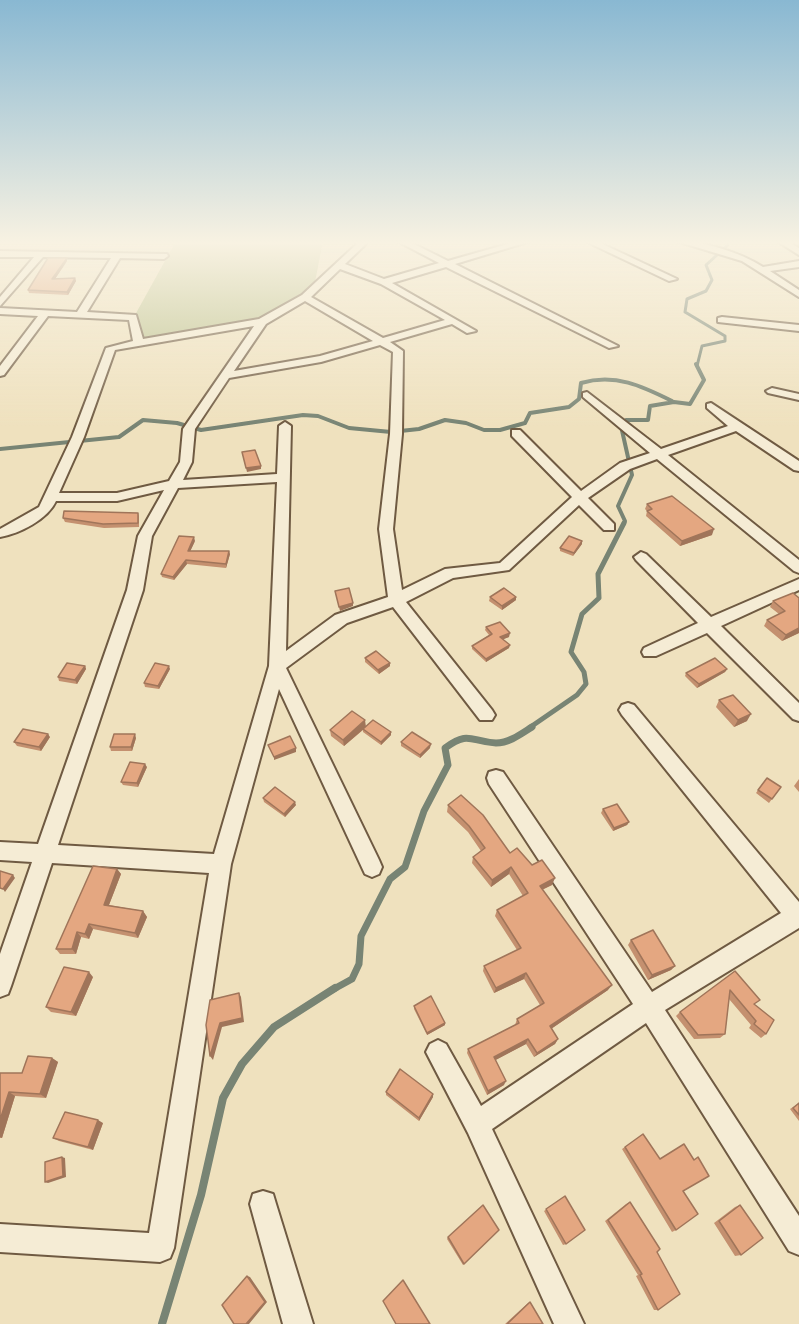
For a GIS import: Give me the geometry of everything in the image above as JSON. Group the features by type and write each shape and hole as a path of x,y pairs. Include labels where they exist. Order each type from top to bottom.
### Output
{"street":[{"path":"80,315 88,303"},
{"path":"0,532 6,532 45,510 77,440 111,348 262,322 295,303"},
{"path":"315,303 398,351 396,432 386,529 396,600 486,715"},
{"path":"421,303 471,332"},
{"path":"528,303 613,346"},
{"path":"0,310 132,317 139,344"},
{"path":"0,373 45,313"},
{"path":"722,320 799,328"},
{"path":"224,376 321,359 453,321"},
{"path":"0,986 135,590 145,536 186,462 190,427 262,322"},
{"path":"772,392 799,397"},
{"path":"587,395 799,568"},
{"path":"711,406 737,427 799,467"},
{"path":"0,1238 160,1248 221,864 277,666 285,426"},
{"path":"277,666 341,619 396,600 450,573 504,567 579,498 629,465 737,427"},
{"path":"516,433 609,528"},
{"path":"51,497 117,497 174,484 282,478"},
{"path":"641,557 710,623 799,714"},
{"path":"650,652 799,584"},
{"path":"277,666 372,867"},
{"path":"477,1124 650,1007 798,916 628,710"},
{"path":"496,778 650,1007 799,1241"},
{"path":"0,851 221,864"},
{"path":"438,1052 477,1124 569,1324"},
{"path":"263,1204 298,1324"}],"green space":[{"path":"142,303 288,303 257,321 144,338 135,315"}],"building":[{"path":"255,450 261,466 246,468 242,452"},
{"path":"672,496 714,529 682,541 647,511 652,509 647,504"},
{"path":"64,511 138,513 138,523 103,524 63,518"},
{"path":"179,536 194,537 188,551 229,551 226,564 186,560 173,577 161,574"},
{"path":"569,536 582,541 574,553 560,548"},
{"path":"349,588 353,603 339,607 335,591"},
{"path":"504,588 516,597 502,606 490,597"},
{"path":"793,593 799,598 799,628 786,635 767,620 785,611 773,601"},
{"path":"500,622 510,633 500,637 510,645 486,659 472,646 492,634 486,627"},
{"path":"376,651 390,663 378,670 365,658"},
{"path":"715,658 727,669 699,684 686,673"},
{"path":"67,663 85,666 75,680 58,677"},
{"path":"155,663 169,666 158,686 144,683"},
{"path":"733,695 751,714 738,720 719,700"},
{"path":"352,711 365,720 343,740 330,730"},
{"path":"373,720 391,732 381,742 363,729"},
{"path":"23,729 48,734 39,747 14,742"},
{"path":"412,732 431,744 420,755 401,742"},
{"path":"114,734 135,734 131,747 110,747"},
{"path":"290,736 296,748 274,757 268,745"},
{"path":"130,762 145,764 137,783 121,782"},
{"path":"767,778 781,787 772,799 758,790"},
{"path":"275,787 295,802 284,814 263,798"},
{"path":"461,795 483,815 510,853 517,848 532,865 542,860 555,878 540,886 612,985 550,1026 558,1039 537,1053 528,1039 494,1057 506,1081 488,1091 468,1049 519,1023 517,1019 544,1003 526,973 496,988 484,966 521,948 497,910 528,893 511,867 492,880 473,857 485,848 469,826 448,805"},
{"path":"617,804 629,822 614,828 603,809"},
{"path":"93,866 117,869 104,905 143,911 135,933 89,924 85,934 77,932 72,949 56,949"},
{"path":"0,871 13,875 3,889 0,888"},
{"path":"653,930 675,966 652,975 631,940"},
{"path":"64,967 89,972 71,1012 46,1007"},
{"path":"735,971 760,1000 754,1004 774,1020 766,1034 754,1024 756,1021 730,990 725,1034 698,1035 680,1012"},
{"path":"239,993 242,1018 220,1023 210,1056 206,1025 210,1000"},
{"path":"431,996 445,1023 427,1033 414,1006"},
{"path":"28,1056 52,1058 40,1094 9,1092 0,1120 0,1073 22,1073"},
{"path":"400,1069 433,1094 419,1118 386,1092"},
{"path":"799,1103 799,1115 793,1108"},
{"path":"65,1112 98,1120 88,1147 53,1138"},
{"path":"643,1134 660,1159 684,1144 694,1160 698,1157 709,1176 683,1191 698,1214 676,1230 625,1147"},
{"path":"62,1157 63,1176 45,1182 45,1162"},
{"path":"565,1196 585,1230 566,1244 546,1209"},
{"path":"630,1202 660,1249 657,1252 680,1294 658,1310 640,1275 642,1274 608,1220"},
{"path":"483,1205 499,1230 464,1264 448,1237"},
{"path":"740,1205 763,1238 741,1255 719,1221"},
{"path":"247,1276 265,1302 246,1324 234,1324 222,1305"},
{"path":"403,1280 430,1324 396,1324 383,1301"},
{"path":"530,1302 543,1324 507,1324"}],"waterway":[{"path":"686,303 685,312 725,336 725,341 702,346 697,366"},
{"path":"624,523 618,506 632,475 621,426 626,420 648,420 650,406 674,402 690,404 704,380 697,366"},
{"path":"0,449 119,437 143,420 177,423 201,430 303,415 318,416 349,428 391,432 419,429 445,420 466,423 484,430 500,430 525,423 530,413 569,407 579,399 581,383 605,379 617,380 650,390 672,401"},
{"path":"529,728 577,695 586,684 584,672 571,652 582,614 599,598 598,574 624,523"},
{"path":"332,990 352,979 359,964 361,936 390,879 405,867 424,811 448,765 445,748 465,738 496,743 506,741 532,727"},
{"path":"162,1324 201,1195 223,1098 242,1064 274,1027 335,988"}]}
